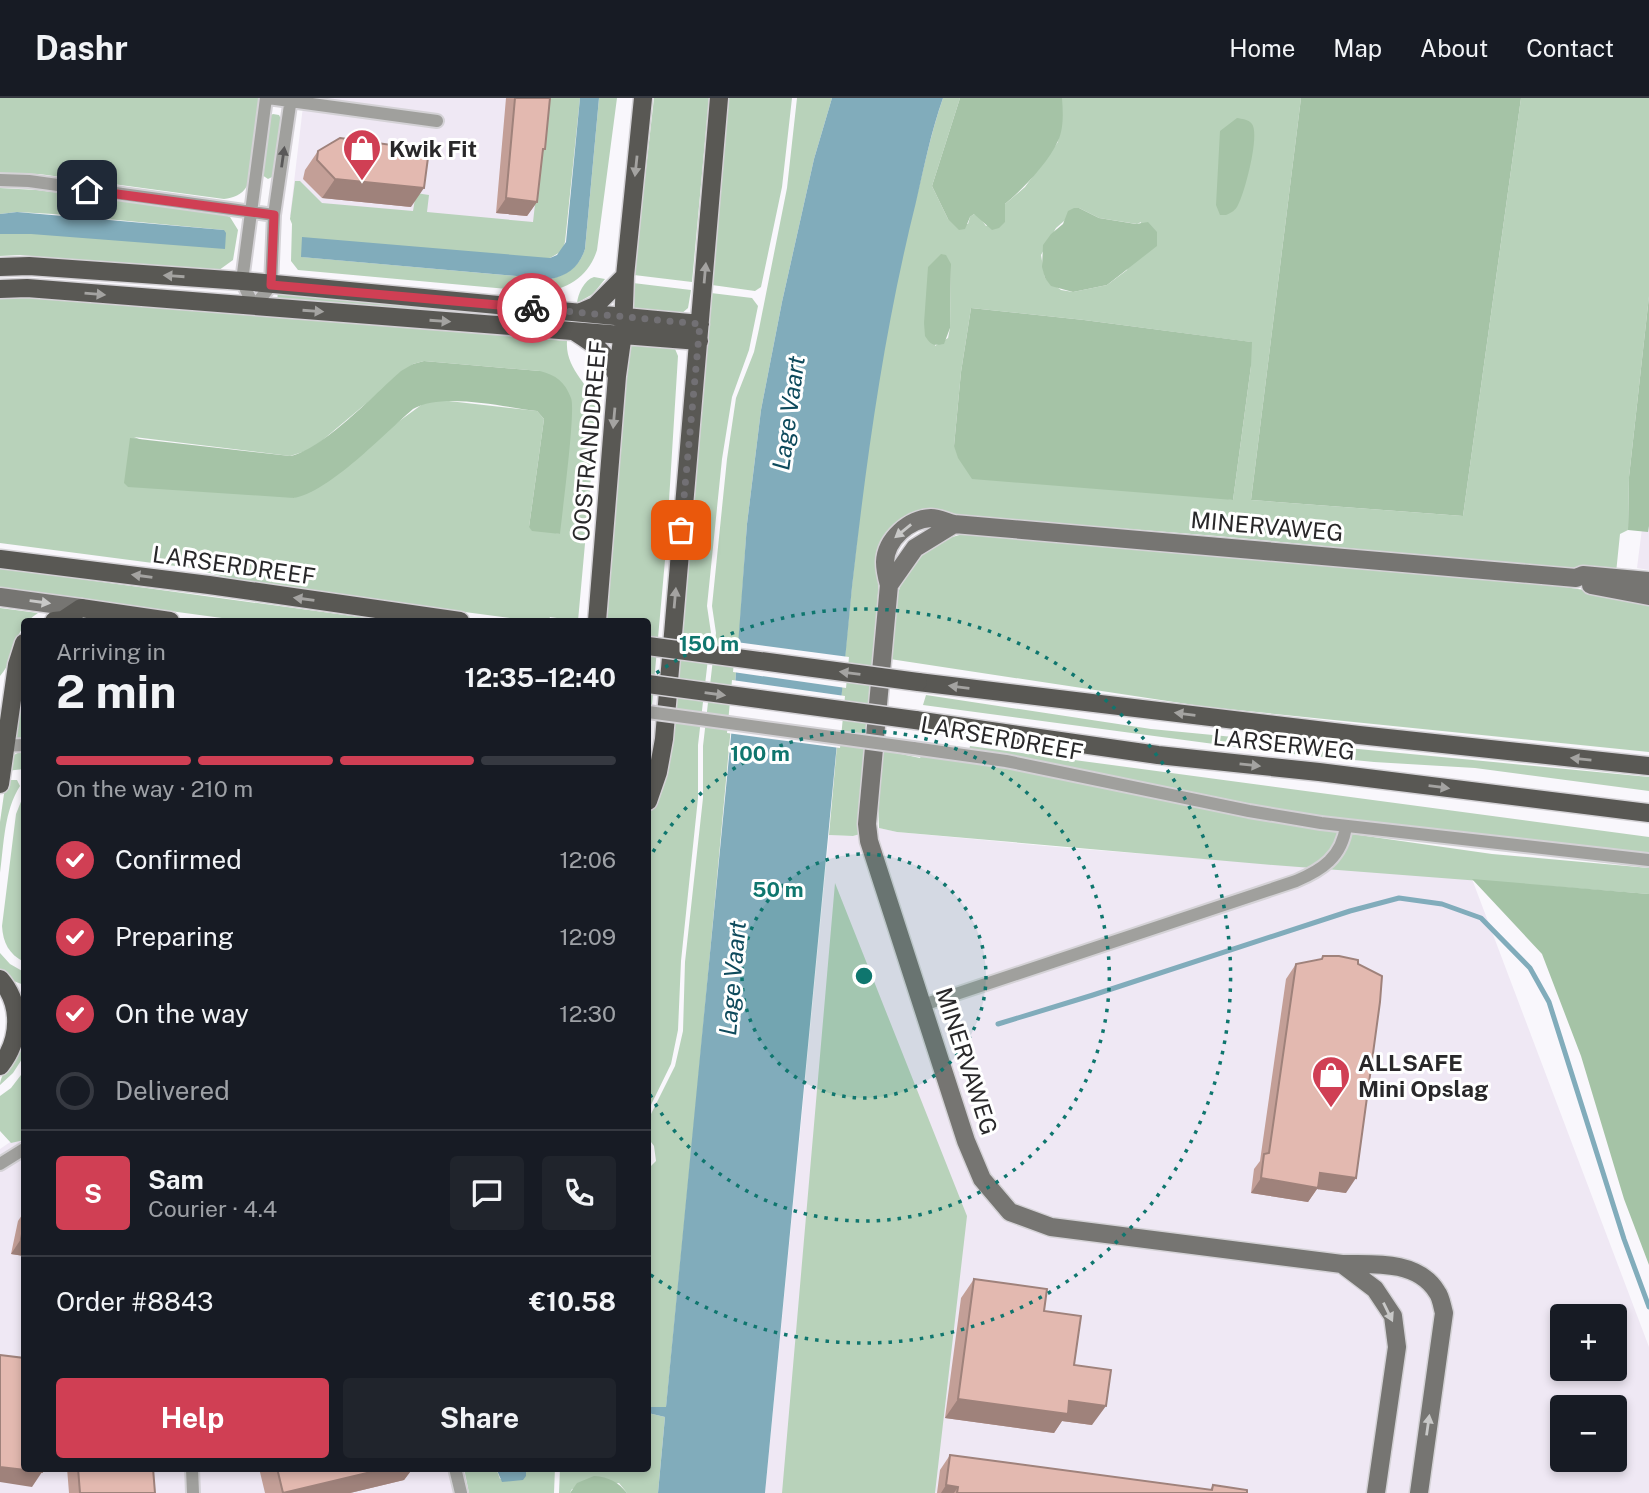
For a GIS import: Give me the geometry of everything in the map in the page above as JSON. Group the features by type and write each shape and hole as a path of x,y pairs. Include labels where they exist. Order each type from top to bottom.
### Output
{"main road":[{"name":"OOSTRANDDREEF","path":"597,618 617,376 624,325 625,276 643,98"},
{"path":"651,792 664,739 719,98"},
{"path":"0,267 29,266 242,281 580,312 624,325"},
{"path":"580,312 595,306 625,276"},
{"path":"0,289 27,288 572,330 624,325 699,332"},
{"path":"572,330 599,347 617,376"},
{"name":"LARSERDREEF","path":"0,559 439,618"},
{"path":"66,618 81,608 149,618"},
{"name":"LARSERDREEF","path":"651,646 918,682"},
{"path":"0,784 3,746 21,652"},
{"name":"LARSERWEG","path":"918,682 1346,734 1649,766"},
{"name":"LARSERDREEF","path":"651,684 915,720"},
{"name":"LARSERWEG","path":"915,720 1158,755 1649,813"},
{"path":"0,1066 11,1050 21,1025 12,988"}],"street":[{"path":"291,100 274,215 271,285 254,307 242,281 267,98 291,100 437,121"},
{"path":"0,180 29,181 274,215"},
{"name":"MINERVAWEG","path":"1419,1493 1444,1312 1437,1292 1416,1272 1381,1265 1342,1264 1051,1227 1010,1212 982,1179 965,1141 872,854 867,824 888,585 915,548 954,524 1576,578"},
{"path":"1576,578 1583,575 1649,581"},
{"path":"1576,578 1583,583 1649,596"},
{"path":"0,597 81,608"},
{"name":"LARSERDREEF","path":"651,712 1006,761 1249,811 1346,826 1649,860"},
{"path":"3,746 21,745"},
{"path":"923,1005 1306,877 1323,868 1336,856 1346,826"},
{"path":"0,1164 21,1151"},
{"name":"MINERVAWEG","path":"1342,1264 1375,1289 1393,1316 1396,1347 1376,1493"},
{"path":"192,1472 193,1493"},
{"path":"456,1472 461,1493"}],"shaded area":[{"path":"304,98 557,98 545,238 290,216"},
{"path":"1649,473 1649,570 1637,568"},
{"path":"879,828 1068,848 1472,879 1649,1347 1649,1493 765,1493 829,835 853,836"},
{"path":"21,1136 21,1472 475,1472 480,1493 0,1493 0,1149"}],"green space":[{"path":"0,98 261,98 250,179 240,194 224,199 39,174 0,173"},
{"path":"547,98 580,98 562,251 550,258 302,257 551,279 563,274 576,265 585,249 599,98 617,98 597,250 589,267 576,280 560,288 541,292 298,270 291,261 290,219 295,181 300,181 322,203 413,211 416,193 429,195 427,212 533,222"},
{"path":"654,98 709,98 692,282 634,275"},
{"path":"729,98 792,98 782,187 761,287 755,291 712,285"},
{"path":"797,98 832,98 814,159 761,410 747,524 739,640 666,1408 651,1407 651,1166 656,1161 651,1142 651,1114 675,1066 683,1031 685,962 703,798 703,746 716,633 712,606 727,459 736,398 754,352 787,188"},
{"path":"943,98 960,98 932,186 948,219 968,224 974,214 978,215 986,226 1005,215 1005,204 1025,187 1058,142 1062,98 1301,98 1251,500 1463,516 1521,98 1649,98 1649,296 1629,477 1628,530 1620,534 1616,573 942,514 881,553 860,834 829,835 850,600 881,365 913,211","holes":["1079,208 1099,218 1137,224 1141,222 1127,270 1107,285 1073,292 1061,290 1045,278 1041,255 1056,228","951,264 950,328 948,338 935,346","971,308 1251,342 1251,366 1233,500 954,446 961,372"]},
{"path":"960,98 1062,98 1061,131 1054,149 1035,175 1005,204 1005,222 992,230 974,214 965,229 959,230 948,219 932,186"},
{"path":"1301,98 1521,98 1463,516 1251,500"},
{"path":"279,115 282,121 274,176 268,179 262,175 269,116"},
{"path":"1237,118 1247,120 1254,130 1251,164 1237,207 1226,215 1220,215 1216,205 1220,131"},
{"path":"0,188 37,190 223,214 230,217 238,230 233,260 215,273 20,255 0,256 0,234 224,230 53,214 0,214"},
{"path":"1074,208 1099,218 1136,224 1148,222 1157,232 1157,246 1107,285 1073,292 1051,286 1042,267 1043,245 1063,224 1068,211"},
{"path":"941,254 946,255 951,264 950,328 944,344 937,345 925,336 924,323 928,267"},
{"path":"594,277 605,279 593,294 577,303 582,288"},
{"path":"633,283 691,290 688,308 681,314 631,311"},
{"path":"278,291 366,302 569,318 569,324 364,305 341,308 277,302"},
{"path":"711,293 752,298 758,306 749,350 732,397 722,459 707,606 711,633 698,745 698,798 681,961 678,1030 671,1064 651,1105 651,804 658,789"},
{"path":"0,295 54,295 567,341 570,361 590,392 597,411 578,618 510,618 247,583 191,568 0,543","holes":["424,361 540,371 560,534 529,527 544,419 537,411 440,400 424,403 294,498 134,437 290,456 312,449 413,364"]},
{"path":"1649,296 1648,532 1628,530 1629,477"},
{"path":"971,308 1252,342 1233,500 972,479 958,458 954,446 961,372"},
{"path":"633,341 673,344 678,356 666,549 651,716 651,618 603,618 623,423 627,352"},
{"path":"424,361 540,371 563,383 572,406 560,534 532,531 529,527 544,419 537,411 490,404 440,402 413,409 339,474 308,493 294,498 128,487 124,483 130,438 290,456 317,444 348,420 401,371"},
{"path":"965,534 1539,583 1649,600 1649,752 1207,707 890,659 897,597 911,564 924,551 941,541"},
{"path":"0,568 367,618 222,618 0,588"},
{"path":"0,608 38,613 32,618 21,618 21,632 0,676"},
{"path":"21,690 21,738 16,739"},
{"path":"926,695 1151,729 1649,777 1649,791 1475,768 1273,752 923,705"},
{"path":"970,746 1649,837 1649,853 1471,835 1286,811 1025,758 969,750"},
{"path":"882,750 920,758 1001,766 1324,830 1492,854 1649,868 1649,894 897,832 879,828"},
{"path":"21,752 21,769 6,771 9,763"},
{"path":"6,780 17,780 20,786 8,817 0,873 0,822"},
{"path":"21,802 21,960 8,947 2,926 16,814"},
{"path":"1472,879 1649,894 1649,1265 1624,1199 1581,1056 1542,954"},
{"path":"835,883 967,1216 935,1493 782,1493"},
{"path":"0,953 10,964 21,970 21,984 11,980 0,971"},
{"path":"21,1042 21,1061 0,1085"},
{"path":"21,1075 21,1141 11,1143 0,1131 0,1096 11,1088"},
{"path":"651,1414 665,1417 658,1493 627,1493 619,1483 559,1493 560,1472 651,1472"},
{"path":"465,1472 497,1472 500,1479 526,1476 526,1472 555,1472 554,1493 469,1493"},
{"path":"594,1476 613,1481 627,1493 570,1493 577,1483"}],"water":[{"path":"580,98 599,98 585,249 580,261 563,275 551,279 301,257 302,237 550,258 557,255 566,242"},
{"name":"Lage Vaart","path":"832,98 943,98 928,150 895,298 864,489 852,587 765,1493 658,1493 665,1417 651,1414 651,1407 666,1407 732,726 747,524 761,410 814,159"},
{"path":"17,212 224,230 225,249 0,234 0,214"},
{"path":"498,1472 526,1472 523,1480 502,1482"}],"pier":[{"path":"736,642 849,657 846,688 733,672"},
{"path":"732,680 845,696 840,748 727,733"}],"building":[{"path":"515,98 550,98 537,202 506,198"},
{"path":"340,138 429,150 424,188 335,179 317,160 318,151"},
{"path":"1323,956 1358,960 1358,964 1382,976 1356,1178 1320,1173 1318,1188 1261,1178 1264,1154 1269,1153 1296,964 1322,959"},
{"path":"974,1279 1047,1289 1044,1311 1081,1316 1074,1365 1111,1370 1106,1406 1069,1401 1068,1414 958,1399"},
{"path":"0,1355 21,1358 21,1470 0,1467"},
{"path":"950,1455 1212,1490 1213,1485 1247,1490 1247,1493 957,1493 958,1487 946,1485"},
{"path":"78,1472 153,1472 155,1493 80,1493"},
{"path":"278,1472 371,1472 283,1493"}],"waterway":[{"path":"998,1024 1350,911 1399,898 1442,904 1481,918 1530,968 1549,1002 1624,1239 1649,1307"}],"way so far":[{"path":"532,308 700,324 681,530"}],"place":[{"name":"Kwik Fit","path":"362,182"},
{"name":"ALLSAFE Mini Opslag","path":"1331,1109"}],"route":[{"path":"87,190 274,215 271,285 532,308"}]}
